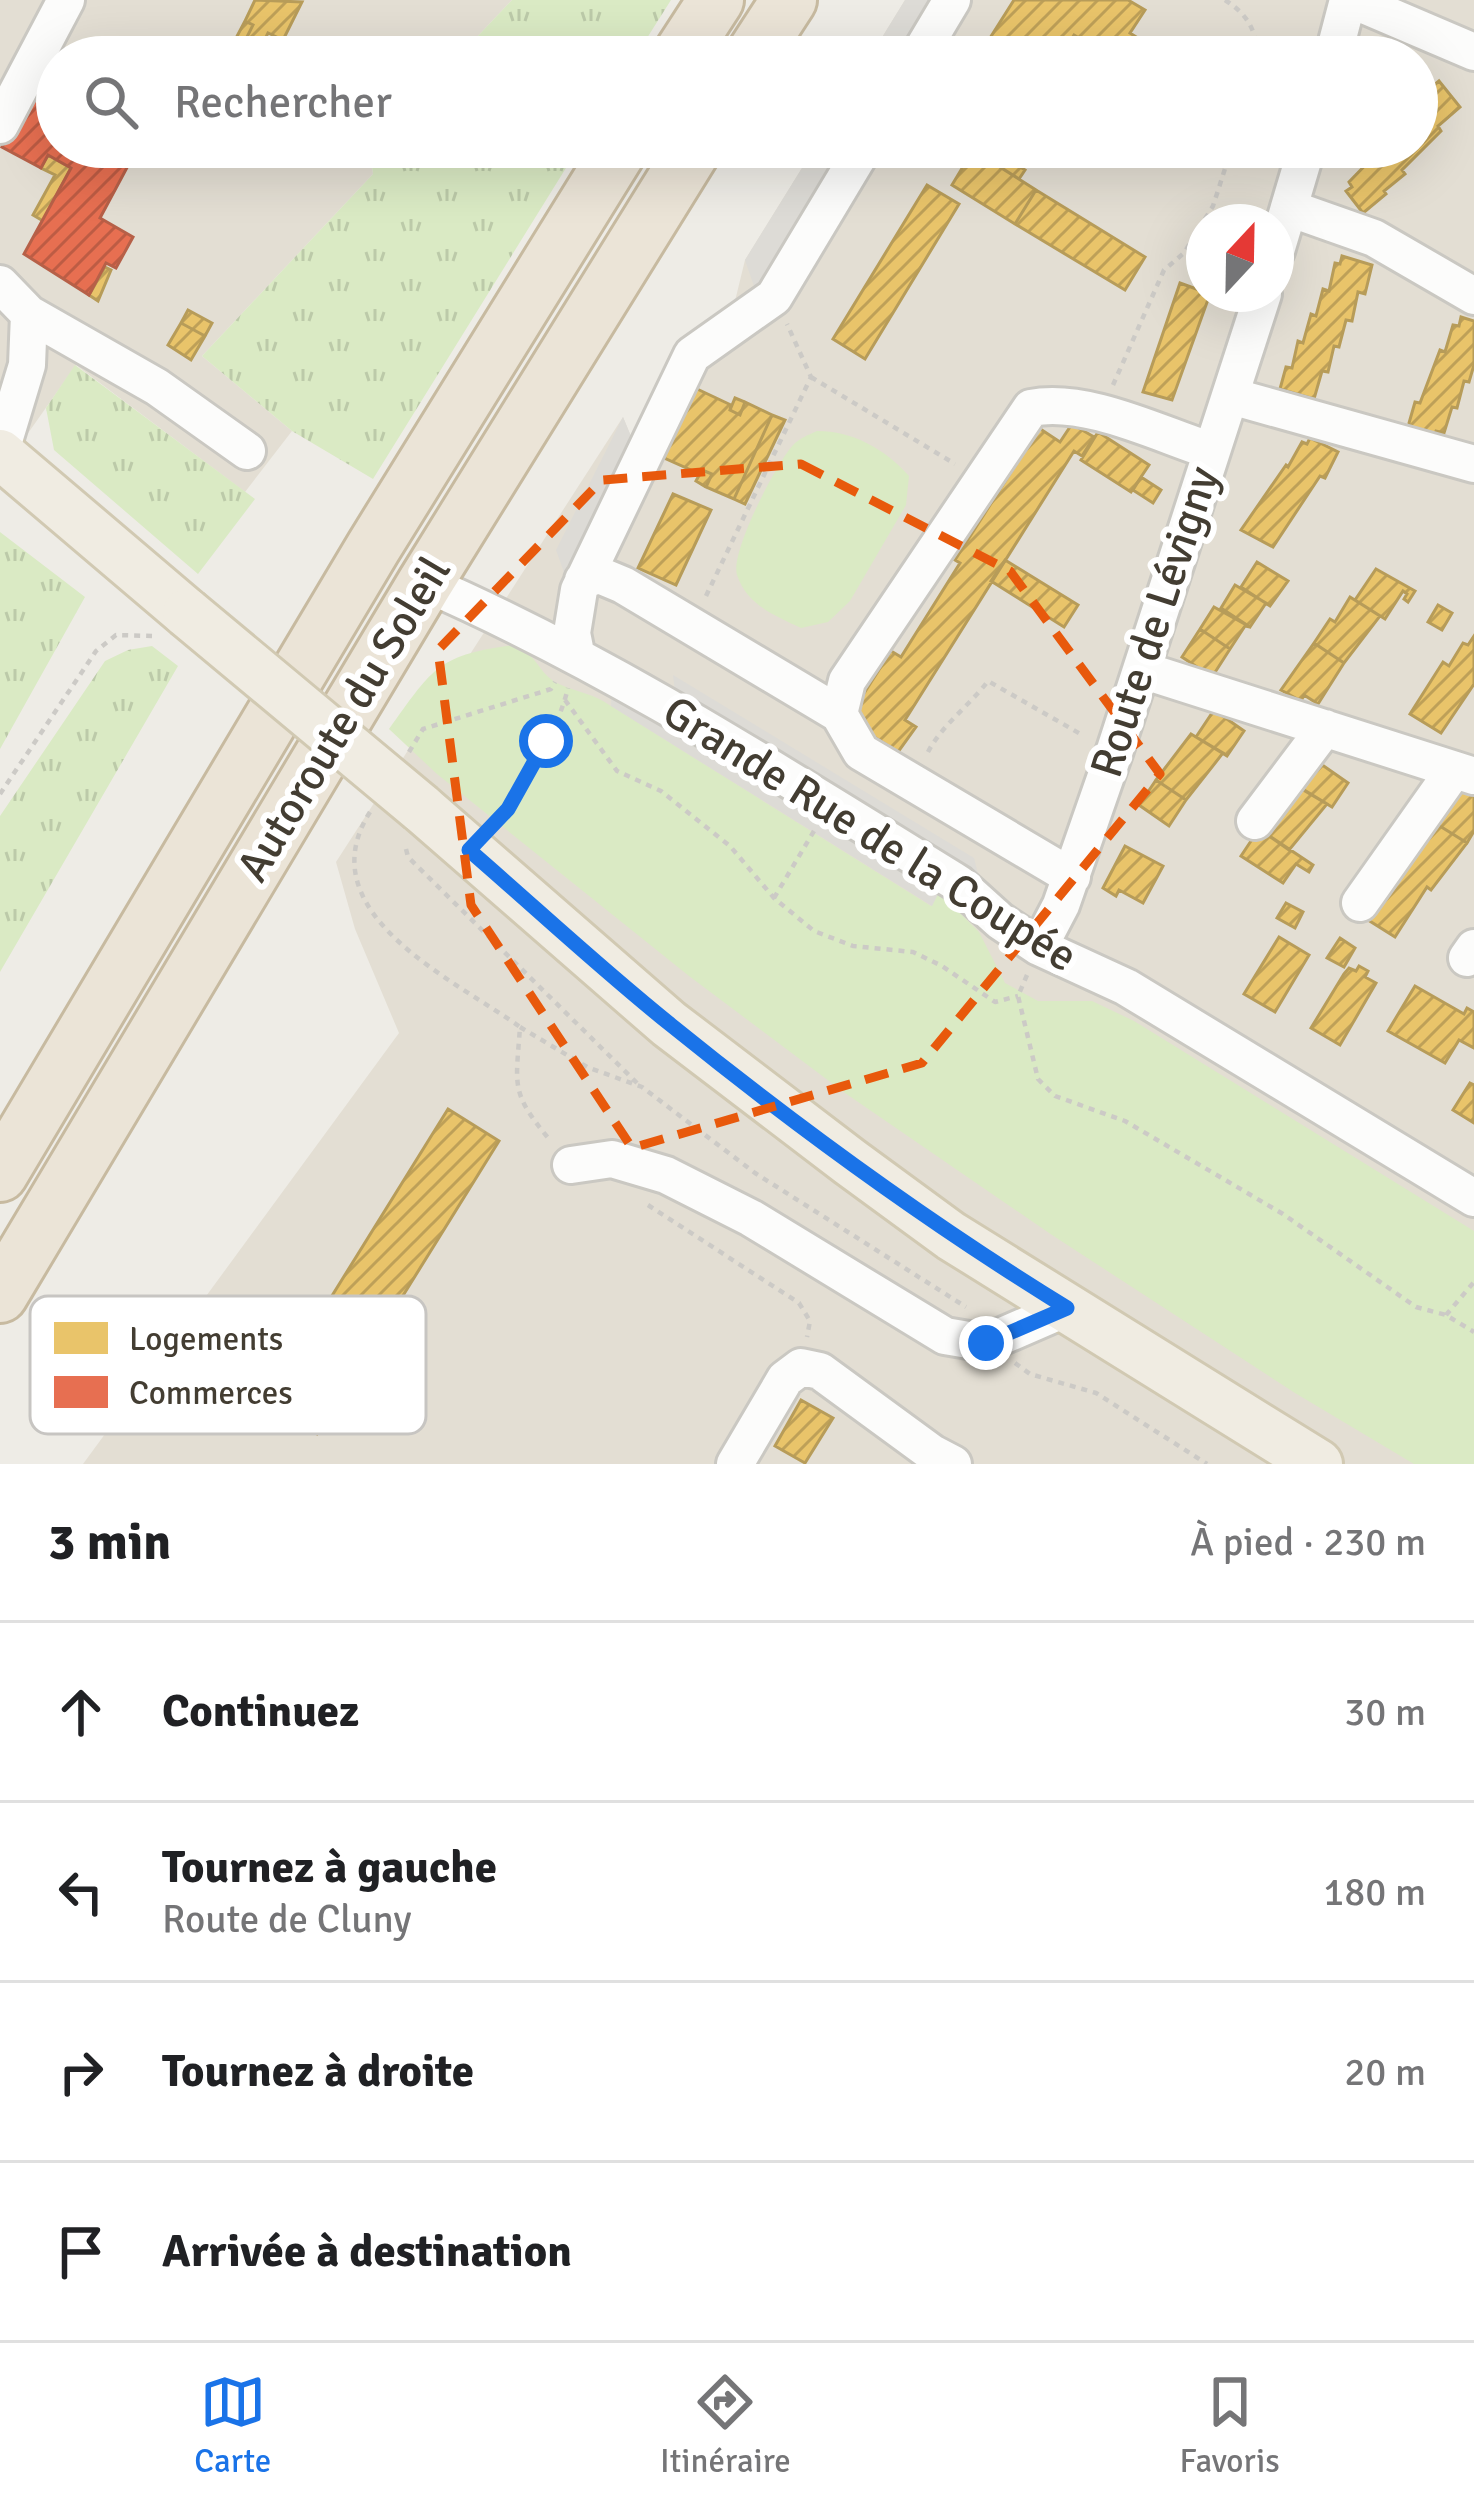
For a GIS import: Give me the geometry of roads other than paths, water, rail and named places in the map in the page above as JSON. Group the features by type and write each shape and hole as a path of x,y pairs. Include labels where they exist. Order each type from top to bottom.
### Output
{"highway":[{"path":"693,36 716,0"},
{"path":"765,36 788,0"},
{"name":"Autoroute du Soleil","path":"0,1174 373,548 608,168"},
{"name":"Autoroute du Soleil","path":"0,1295 425,583 682,168"}],"main road":[{"path":"0,454 174,626 421,808 669,1024 951,1236 1318,1464"}],"street":[{"path":"48,36 67,0"},
{"path":"931,36 952,0"},
{"path":"1339,36 1350,0 1436,36"},
{"path":"1438,37 1474,52"},
{"path":"0,124 36,57"},
{"path":"576,653 574,610 584,580 692,355 775,297 852,168"},
{"path":"1290,204 1301,168"},
{"path":"1294,210 1374,238 1474,296"},
{"path":"0,284 29,314 157,387 247,451"},
{"name":"Route de Lévigny","path":"1039,947 1072,877 1257,312"},
{"path":"0,454 27,365 29,314"},
{"path":"1231,396 1474,464"},
{"path":"839,714 847,681 1031,408 1053,403 1081,408 1209,450"},
{"path":"584,580 599,574 839,714 861,752 1072,877"},
{"name":"Grande Rue de la Coupée","path":"425,583 576,653 959,884 1000,921 1039,947 1126,987 1474,1198"},
{"path":"1142,670 1464,773 1360,903"},
{"path":"1255,821 1325,728"},
{"path":"572,1165 612,1159 666,1175 751,1218 945,1336 986,1343 1067,1308"},
{"path":"735,1464 785,1379 801,1367 820,1371 937,1460"}]}
